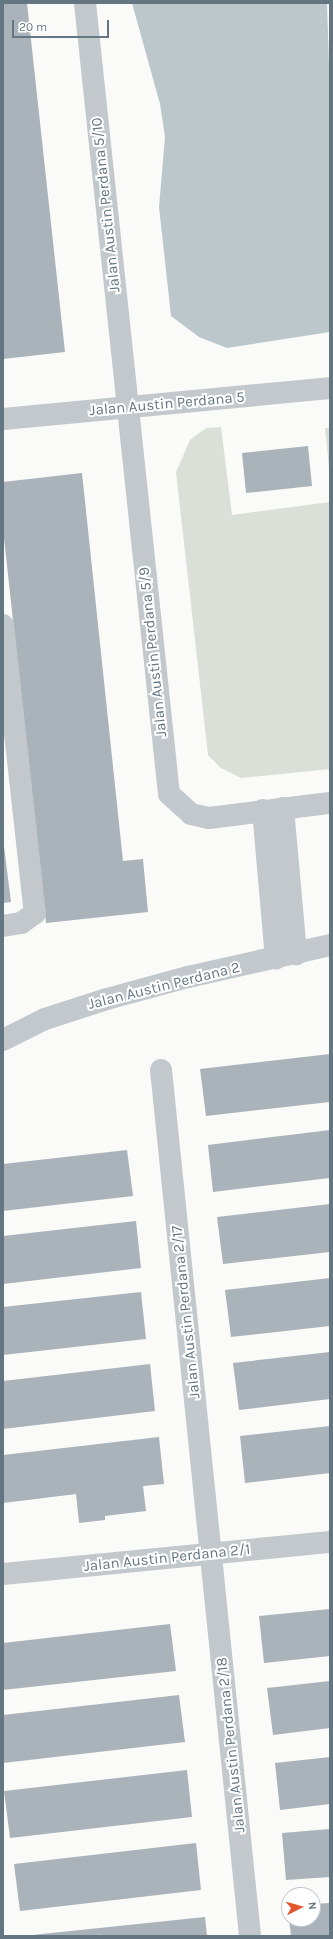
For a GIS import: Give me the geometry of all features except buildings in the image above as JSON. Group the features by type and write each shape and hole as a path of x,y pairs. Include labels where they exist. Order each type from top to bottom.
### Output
{"street":[{"name":"Jalan Austin Perdana 5/10","path":"85,3 126,408"},
{"name":"Jalan Austin Perdana 5","path":"3,419 330,388"},
{"name":"Jalan Austin Perdana 5/9","path":"126,408 169,794 191,814 209,818 330,803"},
{"path":"3,625 35,913 20,923 3,926"},
{"path":"273,809 286,956"},
{"name":"Jalan Austin Perdana 2","path":"3,1040 45,1019 106,999 188,977 330,945"},
{"name":"Jalan Austin Perdana 2/17","path":"161,1070 211,1554"},
{"name":"Jalan Austin Perdana 2/1","path":"3,1574 330,1542"},
{"name":"Jalan Austin Perdana 2/18","path":"211,1554 250,1936"}],"shaded area":[{"path":"132,3 327,3 330,94 330,332 227,348 199,337 171,316 159,207 165,137 160,104"},
{"path":"221,427 232,515 330,502 330,769 241,778 221,768 208,755 176,472 190,440 206,428"},
{"path":"325,428 330,428 330,478"}]}
